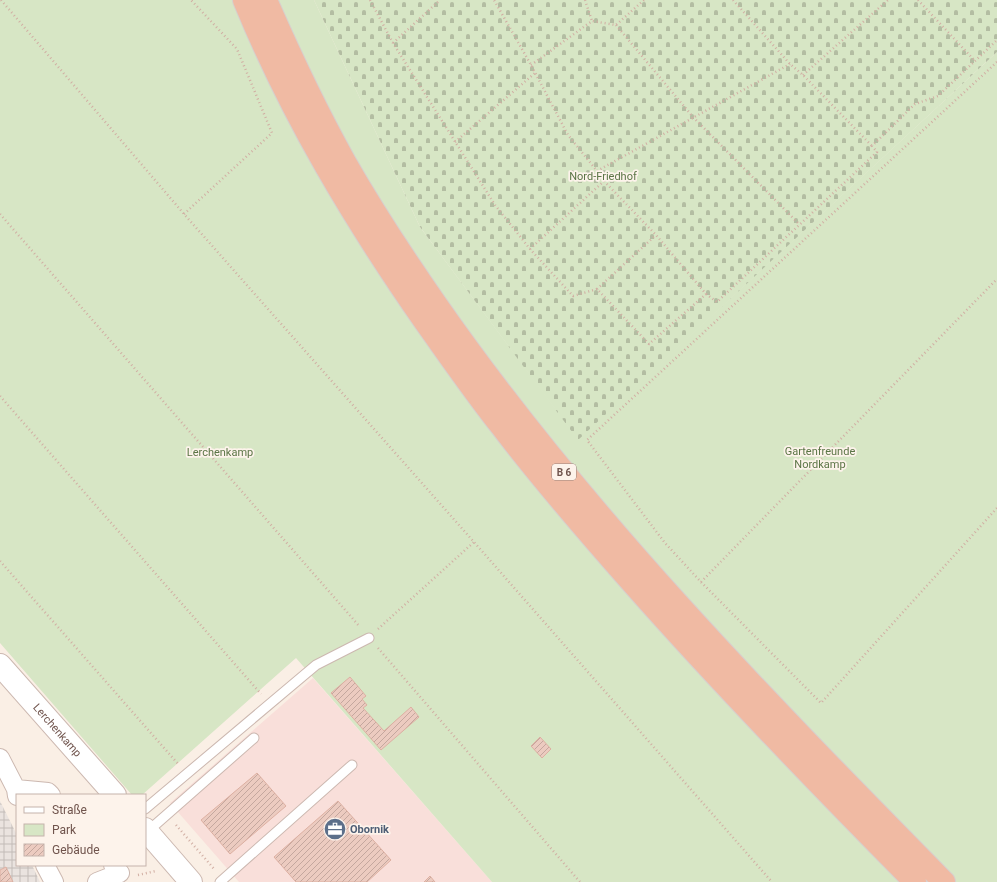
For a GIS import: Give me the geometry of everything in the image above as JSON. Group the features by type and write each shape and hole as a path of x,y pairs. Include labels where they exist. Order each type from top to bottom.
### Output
{"highway":[{"name":"B 6","path":"244,0 274,69 302,125 351,211 401,288 501,427 563,503 736,698 915,882"},
{"name":"B 6","path":"266,0 296,66 356,180 418,278 469,351 516,413 574,484 683,611 944,882"}],"street":[{"name":"Lerchenkamp","path":"0,665 114,794"},
{"path":"0,758 16,793 48,792 50,794"},
{"path":"146,830 191,882"},
{"path":"46,866 54,882"},
{"path":"97,882 116,869"}],"lane":[{"path":"146,808 316,665 369,638"},
{"path":"146,830 254,738"},
{"path":"221,881 352,765"}],"path":[{"path":"1,0 184,214 772,882"},
{"path":"184,214 272,132 236,49 191,0"},
{"path":"370,0 393,43 495,205 530,249 573,296 598,289 656,235"},
{"path":"393,43 440,0"},
{"path":"494,0 531,64 568,135 604,182 656,235 706,294 717,302 877,152 803,75 790,64 733,0"},
{"path":"585,0 592,21"},
{"path":"616,25 644,0"},
{"path":"803,75 888,0"},
{"path":"918,0 975,61"},
{"path":"531,64 592,21 616,25 694,117 800,225"},
{"path":"872,146 914,104 938,96 997,40"},
{"path":"997,62 587,440 665,543 821,703 997,508"},
{"path":"597,171 790,64"},
{"path":"455,142 535,73"},
{"path":"530,249 604,182"},
{"path":"0,214 580,882"},
{"path":"702,582 997,279"},
{"path":"598,289 649,344 706,294"},
{"path":"0,396 270,703"},
{"path":"369,638 474,542"},
{"path":"0,561 187,774"},
{"path":"166,814 221,881"},
{"path":"116,869 129,877 160,870"}],"shaded area":[{"path":"313,678 492,882 239,882 170,803"},
{"path":"0,801 16,833 16,866 32,866 40,882 0,882"}],"green space":[{"name":"Gartenfreunde Nordkamp","path":"0,0 314,0 420,227 578,439 997,52 997,882 492,882 296,658 143,794 131,794 0,643"},
{"name":"Nord-Friedhof","path":"314,0 997,0 997,52 578,440 420,227"}],"building":[{"path":"350,677 366,696 362,699 367,705 363,708 384,731 411,707 419,717 381,750 331,693"},
{"path":"540,737 551,749 542,758 531,746"},
{"path":"257,773 286,806 230,854 201,820"},
{"name":"Obornik","path":"338,801 391,860 367,882 296,882 274,857"},
{"path":"6,867 13,882 0,882 0,870"},
{"path":"430,876 435,882 424,882"}],"place":[{"name":"Obornik","path":"335,829"}]}
